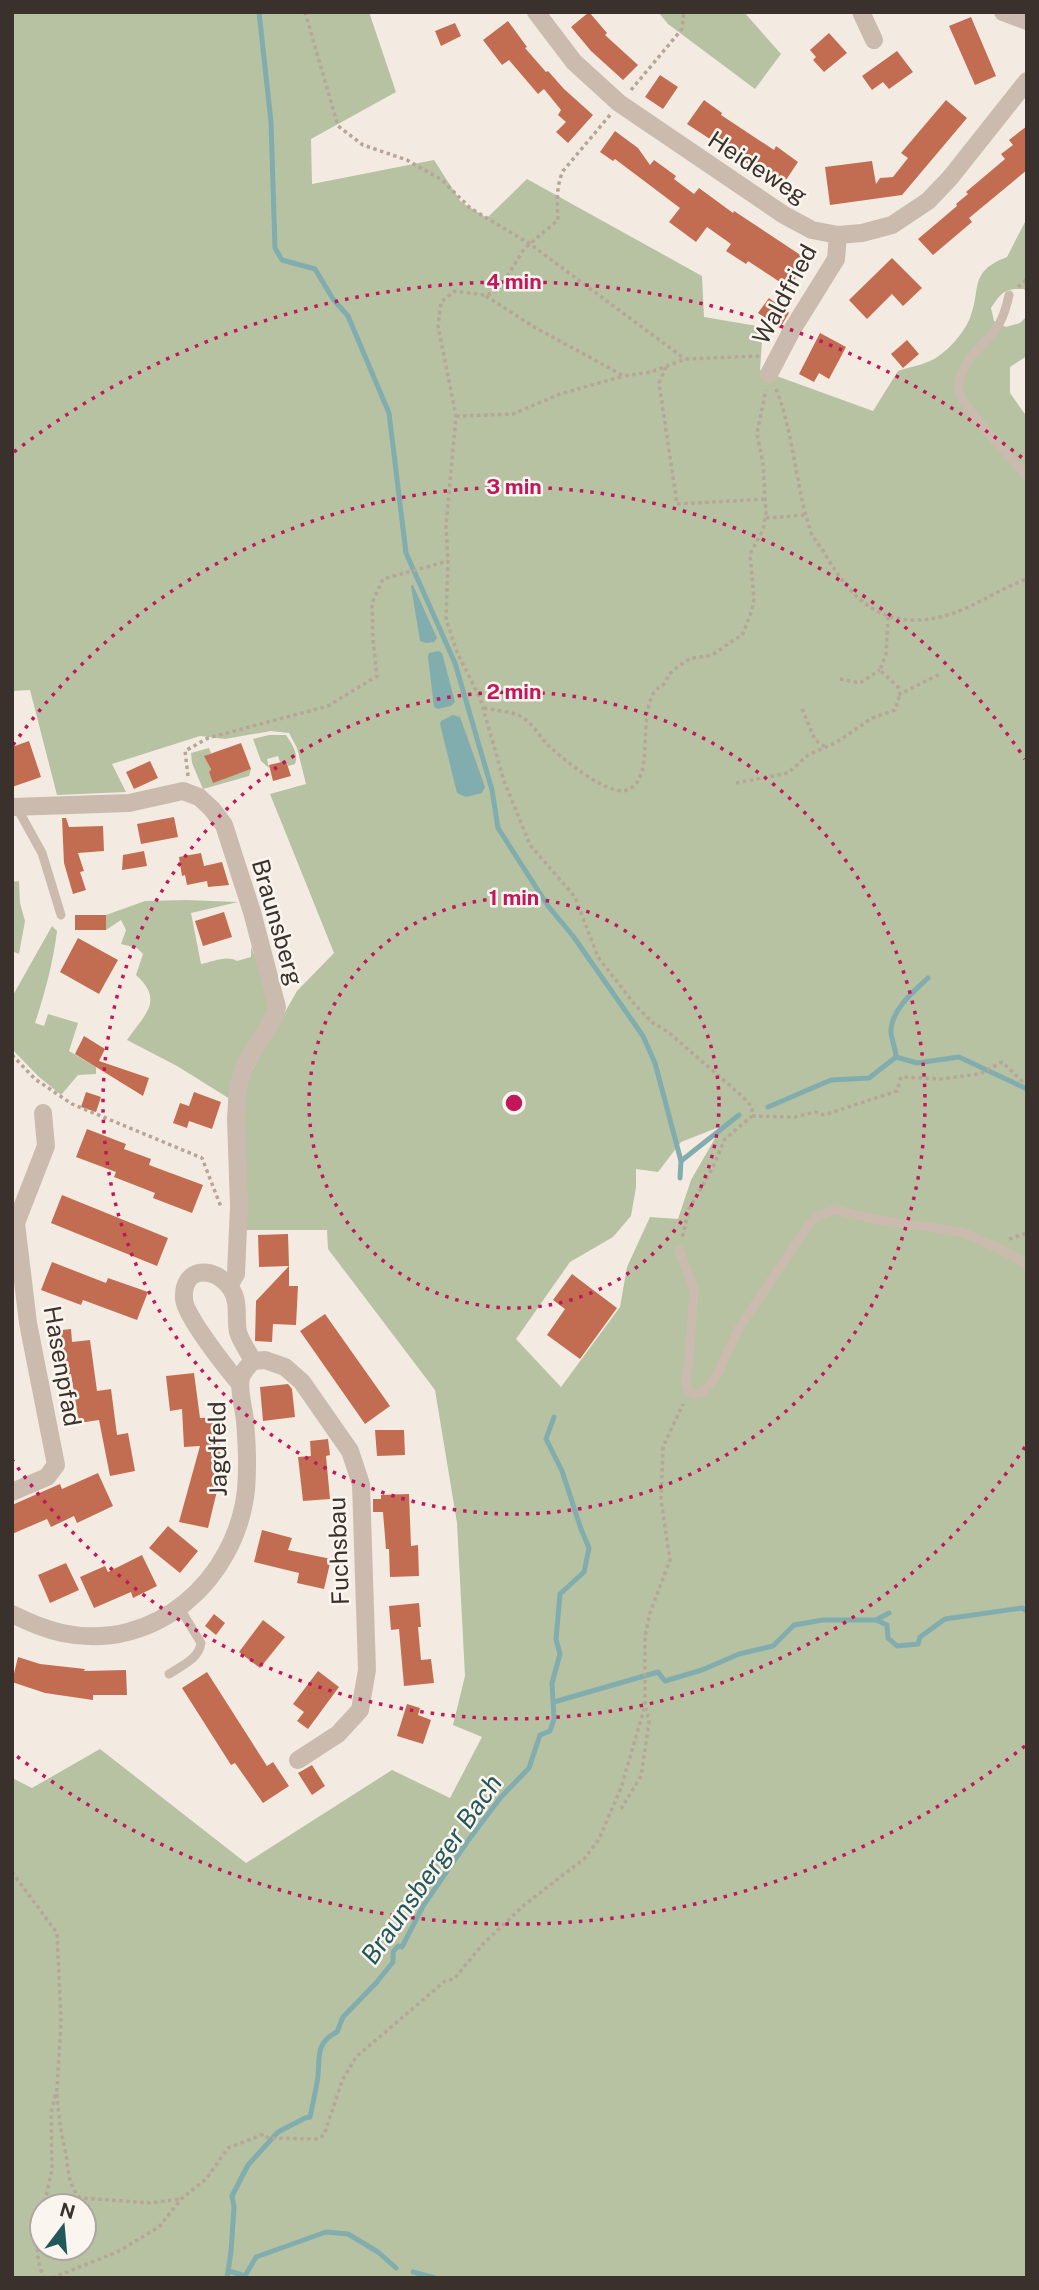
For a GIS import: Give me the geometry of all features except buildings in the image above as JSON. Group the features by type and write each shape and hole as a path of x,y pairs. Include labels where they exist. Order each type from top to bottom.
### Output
{"street":[{"name":"Heideweg","path":"536,12 574,62 619,103 784,215 813,230 838,235 862,233 892,225 928,201 950,178 1027,82"},
{"path":"861,12 874,40"},
{"path":"1003,12 1027,21"},
{"name":"Waldfried","path":"769,374 836,259 838,235"},
{"name":"Braunsberg","path":"14,807 129,803 183,791 199,797 224,825 252,912 277,1007 274,1017 244,1066 238,1087 236,1102 239,1206 236,1274 229,1286"},
{"name":"Hasenpfad","path":"12,1492 47,1477 56,1465 29,1323 14,1222 46,1146 43,1113"},
{"name":"Jagdfeld","path":"229,1286 215,1273 201,1272 190,1280 184,1292 184,1299 193,1319 240,1384"},
{"path":"229,1286 236,1300 240,1338 253,1361"},
{"name":"Fuchsbau","path":"253,1361 265,1360 285,1367 302,1382 350,1451 361,1484 367,1670 360,1710 338,1734 299,1760"},
{"name":"Jagdfeld","path":"12,1614 36,1626 63,1633 108,1635 156,1622 204,1586 216,1572 238,1529 246,1490 247,1465 247,1438 240,1384 244,1371 253,1361"}],"lane":[{"path":"1009,295 1005,313 994,334 972,356 961,376 959,393 974,416 1027,476"},
{"name":"Braunsberg","path":"14,807 42,853 61,915"},
{"path":"679,1250 694,1288 685,1384 689,1392 696,1394 703,1392 716,1377 739,1328 809,1224 825,1212 835,1210 879,1220 962,1232 1027,1264"},
{"path":"169,1674 198,1655 201,1643 179,1607"}],"path":[{"path":"305,12 338,126 363,145 407,160 442,180 470,208 530,244 685,359"},
{"path":"679,1250 689,1209 712,1169 725,1139 751,1116 752,1107 668,1032 653,1023 635,1005 598,957 575,897 530,845 504,782 483,708 457,652 446,619 446,526 456,416 438,326 441,302 455,291 484,295 493,293 500,288 524,249 558,220 557,204 563,171 682,29 684,12"},
{"path":"484,295 534,327 624,376"},
{"path":"456,416 513,414 560,394 624,376 651,372 685,359 779,355"},
{"path":"666,366 659,383 677,504 766,499"},
{"path":"483,708 519,715 548,745 601,785 616,791 626,790 641,778 646,753 645,720 656,690 686,660 709,656 718,652 732,639 742,636 752,610 754,598 750,554 763,530 766,499 757,433 769,374"},
{"path":"769,374 790,436 798,489 811,534 848,590 865,605 888,617 917,620 943,617 982,602 1027,579"},
{"path":"765,518 806,515"},
{"path":"186,764 185,751 208,738 328,706 377,676 372,603 383,579 448,561"},
{"path":"841,680 860,683 880,670 886,654 888,617"},
{"path":"736,783 788,773 808,755 837,742 872,718 895,710 900,694 898,687 880,670"},
{"path":"900,694 940,674"},
{"path":"802,709 815,740 825,747"},
{"path":"12,1055 35,1079 72,1104 202,1158 220,1203 221,1217"},
{"path":"751,1116 795,1117 815,1112 824,1115 897,1091 901,1077 940,1079 980,1074 1002,1062 1022,1081 1027,1079"},
{"path":"52,2278 117,2252 159,2227 181,2199 205,2179 228,2148 264,2134 268,2138 318,2139 324,2135 342,2081 356,2057 445,1981 454,1979 483,1944 523,1906 585,1858 599,1839 621,1788 645,1706 645,1636 650,1613 670,1560 661,1500 663,1447 689,1392"},
{"path":"621,1809 641,1776 649,1722 645,1706"},
{"path":"12,1872 57,1933 61,2022 57,2089 60,2132 73,2190 80,2198 150,2203 181,2199"},
{"path":"47,2192 52,2169 51,2113 57,2089"}],"green space":[{"path":"12,12 369,12 396,92 311,139 312,184 434,160 461,202 487,218 527,179 702,276 704,317 763,327 760,370 873,411 898,371 934,359 960,335 970,318 981,275 1007,257 1027,222 1027,294 1024,289 1012,289 1001,295 991,308 994,321 1006,327 1020,323 1027,316 1027,356 1010,367 1010,393 1027,417 1027,2278 12,2278 12,1778 32,1788 100,1749 246,1863 392,1770 450,1798 482,1737 453,1725 465,1676 457,1523 435,1390 328,1249 327,1230 245,1230 244,1102 247,1079 297,991 334,953 270,794 306,784 297,748 289,733 271,731 225,739 200,736 112,764 126,792 57,795 30,690 12,691","holes":["722,1126 691,1180 678,1219 650,1217 627,1267 620,1307 561,1387 516,1339 570,1262 613,1237 631,1216 636,1169 658,1172 681,1142"]},
{"path":"658,12 744,12 781,54 755,89 668,24"},
{"path":"286,735 293,745 295,764 288,766 286,761 280,762 278,756 267,759 269,768 261,761 253,739"},
{"path":"209,748 211,753 205,756 212,779 216,781 251,769 249,776 203,789 192,763 191,753"},
{"path":"19,881 20,903 25,921 19,954 12,951 12,882"},
{"path":"145,901 238,902 191,913 201,964 251,957 251,947 267,988 270,1005 230,1099 177,1066 127,1040 149,1008 149,993 136,975 143,954 137,948 121,944 126,930 121,920 106,930 106,915"},
{"path":"52,926 57,931 53,955 35,1023 44,1026 48,1014 78,1023 69,1051 96,1067 96,1074 78,1075 61,1095 12,1049 12,997"}],"water":[{"path":"413,585 437,638 434,642 420,641 411,586"},
{"path":"429,653 442,653 455,702 451,706 438,709 434,707 428,657"},
{"path":"453,715 460,717 485,787 482,793 466,797 457,793 440,724"}],"waterway":[{"name":"Braunsberger Bach","path":"259,12 271,122 275,248 282,260 315,269 333,299 348,316 389,413 406,553 455,663 492,790 498,828 548,906 573,936 643,1036 655,1063 681,1161 680,1178"},
{"path":"896,1057 891,1032 893,1021 905,1001 928,978"},
{"path":"768,1107 831,1080 869,1078 896,1057 917,1063 959,1057 1027,1089"},
{"path":"681,1161 739,1115"},
{"name":"Braunsberger Bach","path":"227,2278 234,2207 232,2196 248,2165 278,2132 310,2117 319,2057 325,2041 337,2032 343,2017 393,1962 393,1952 398,1946 402,1947 423,1906 501,1797 529,1768 540,1735 550,1731 554,1719 552,1683 560,1654 556,1639 560,1594 584,1572 589,1548 562,1471 546,1439 554,1417"},
{"path":"554,1702 658,1672 665,1681 702,1670 739,1654 773,1646 794,1625 823,1620 876,1620 887,1625 888,1638 897,1646 918,1644 920,1637 945,1619 1022,1608 1027,1611"},
{"path":"876,1620 889,1613"},
{"path":"229,2271 245,2276 256,2257 326,2232 348,2234 378,2252 396,2268"},
{"path":"413,2272 435,2278"}]}
